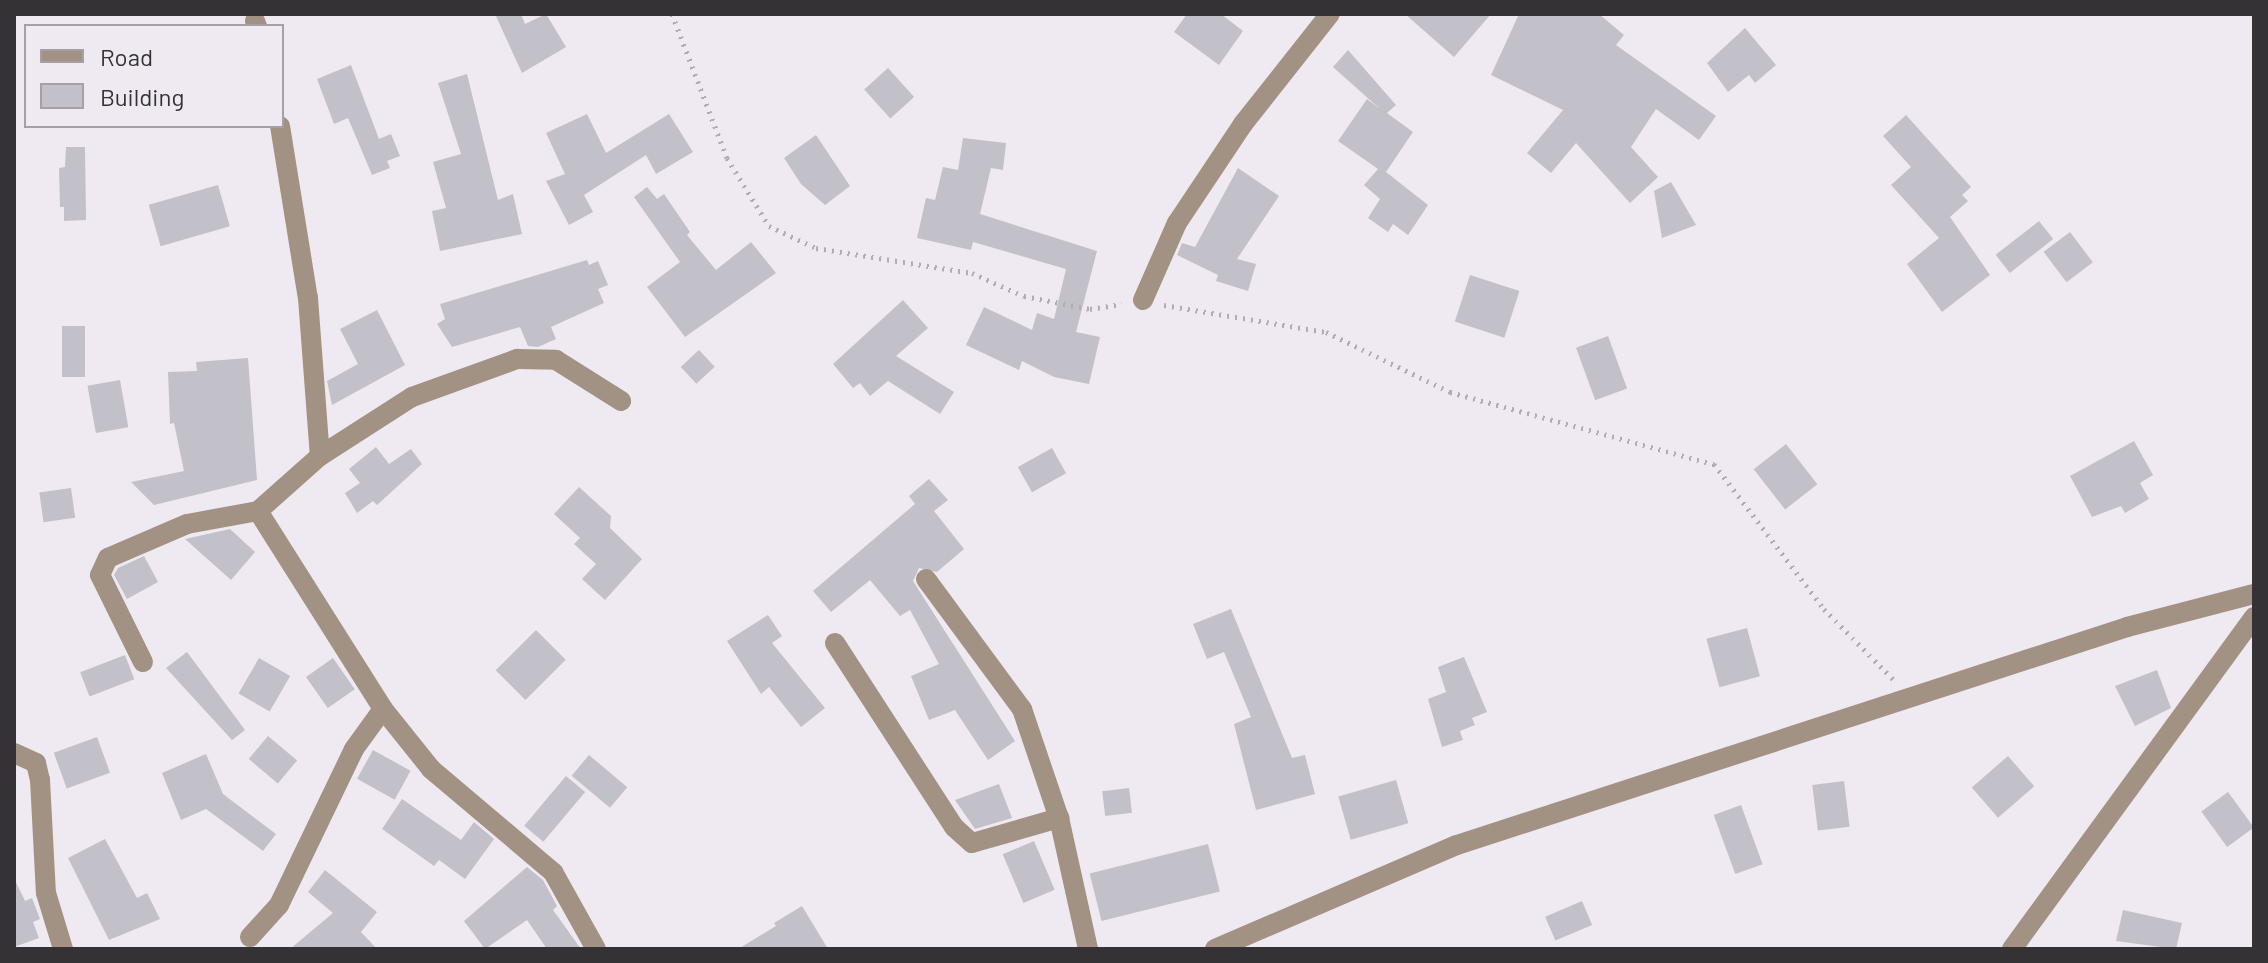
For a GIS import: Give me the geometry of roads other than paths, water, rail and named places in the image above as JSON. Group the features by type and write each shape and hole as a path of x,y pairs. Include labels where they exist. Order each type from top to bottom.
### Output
{"street":[{"path":"1143,300 1177,223 1243,124 1330,14"},
{"path":"280,128 308,298 320,456"},
{"path":"143,662 100,575 108,558 187,524 258,511 320,456 412,397 517,359 556,360 621,401"},
{"path":"258,511 383,709 431,769 553,872 596,949"},
{"path":"926,579 1022,709 1059,818 1088,949"},
{"path":"1215,949 1457,845 2127,627 2254,594"},
{"path":"2012,949 2254,617"},
{"path":"835,643 954,827 972,843 1059,818"},
{"path":"250,937 279,905 354,749 383,709"},
{"path":"14,753 36,763 40,780 46,893 63,949"}]}
